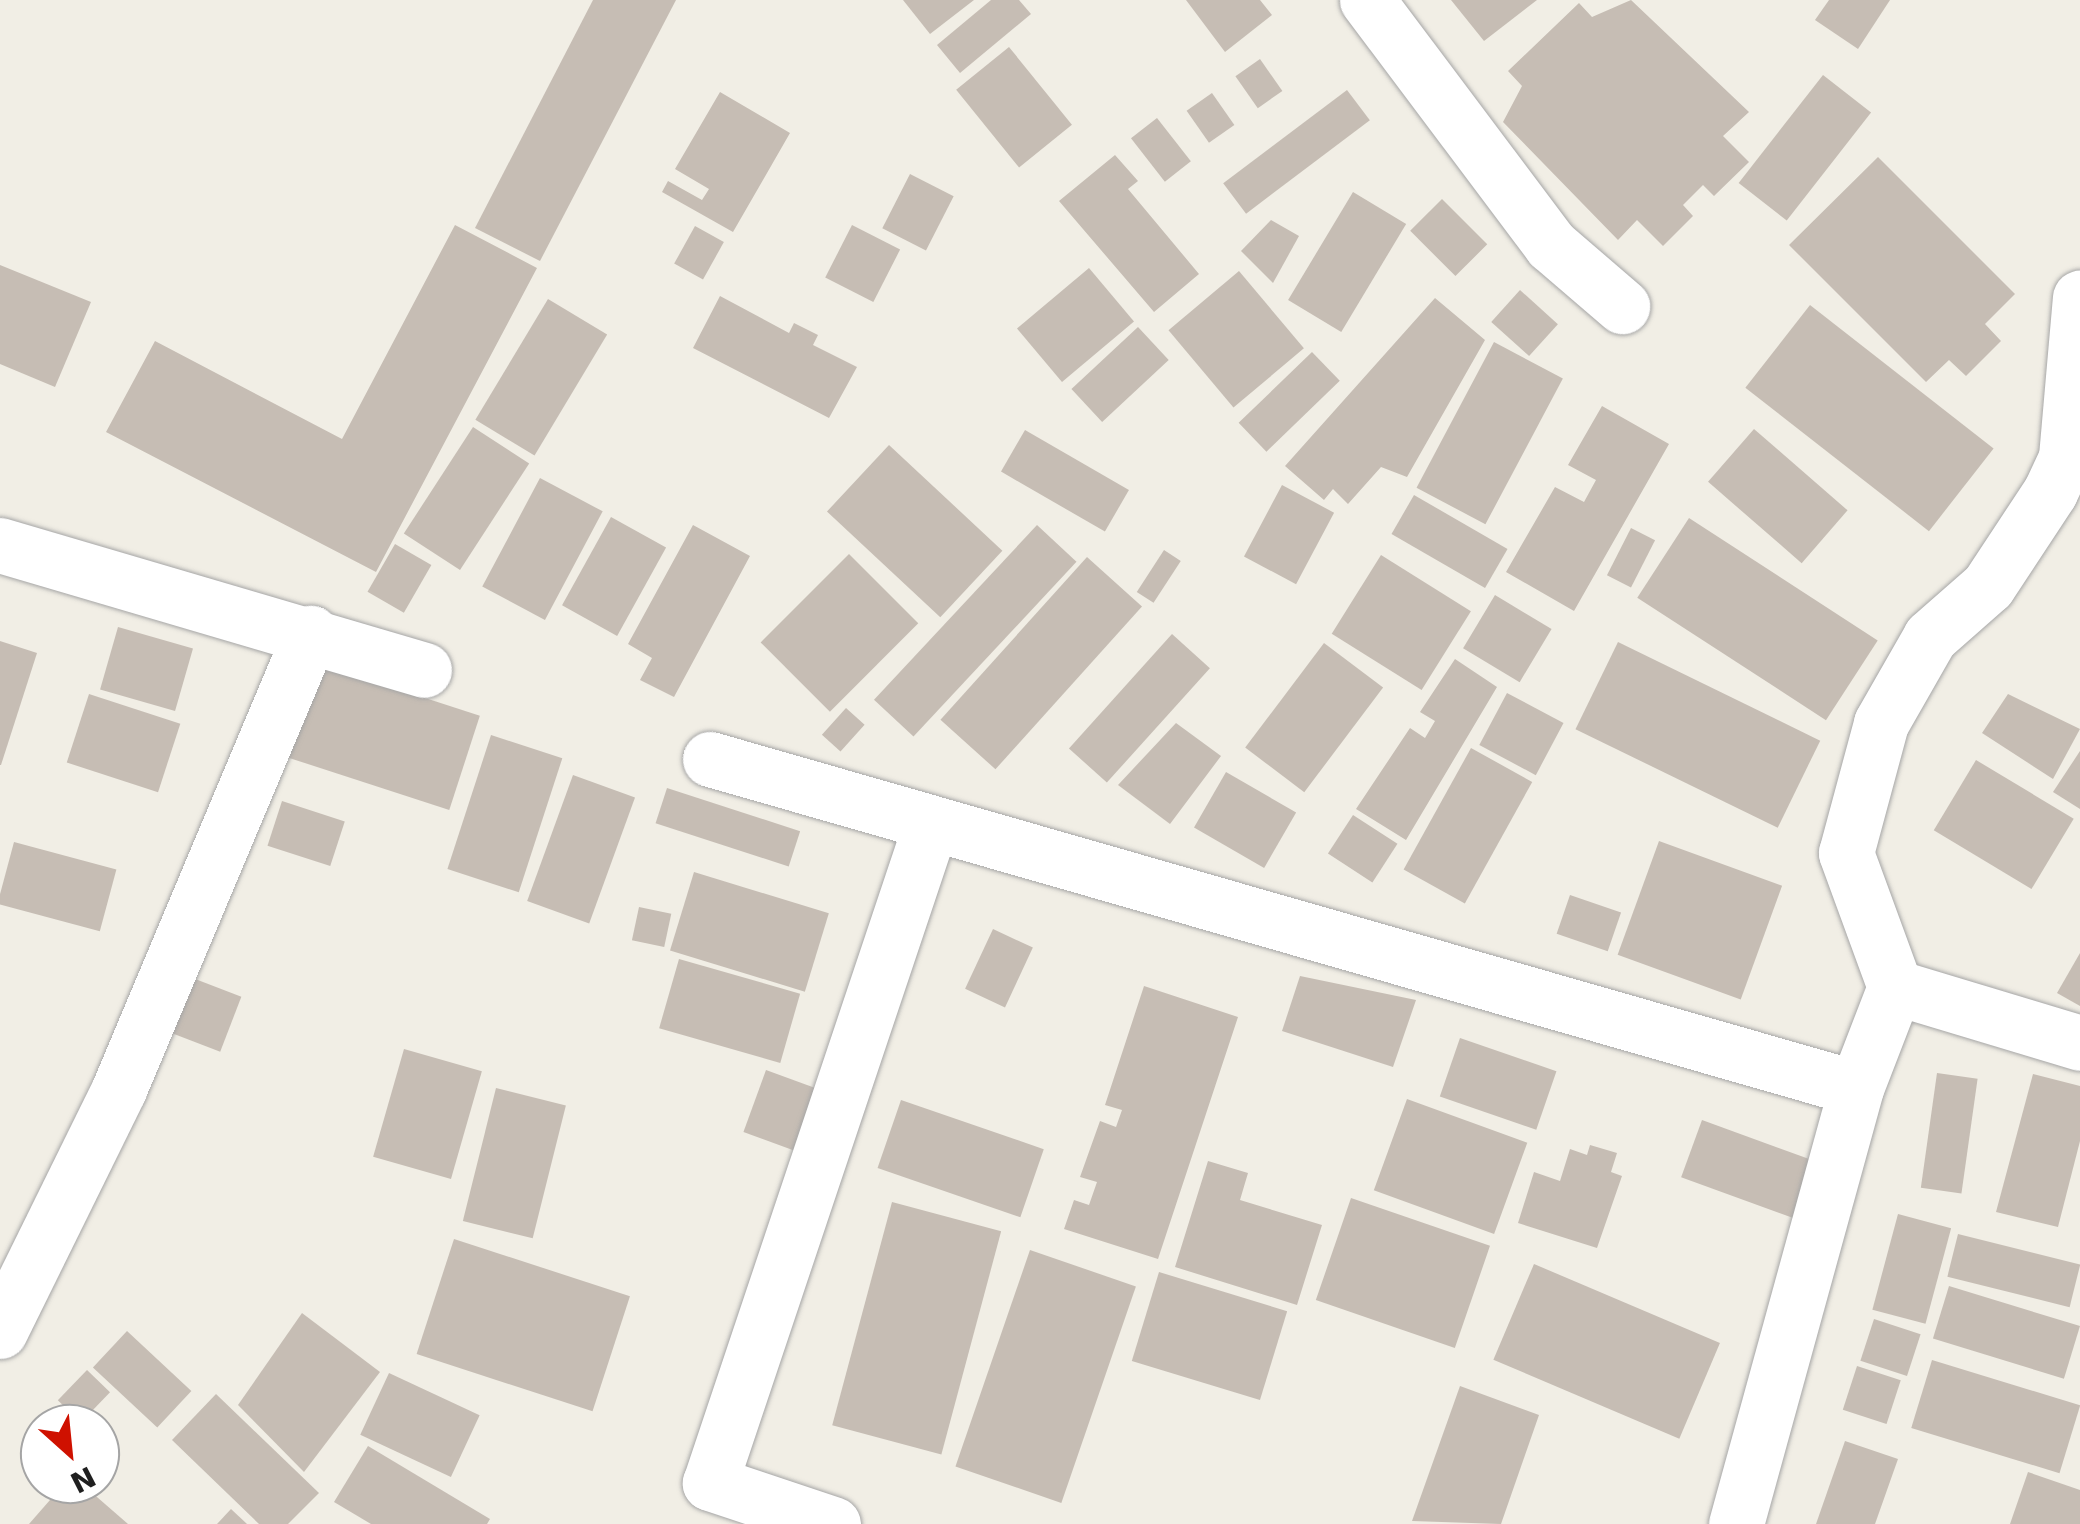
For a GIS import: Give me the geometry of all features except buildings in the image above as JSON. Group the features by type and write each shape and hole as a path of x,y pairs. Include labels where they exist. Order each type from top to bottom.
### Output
{"street":[{"path":"1368,0 1551,245 1622,306"},
{"path":"1736,1524 1856,1088 1895,988 1846,853 1881,723 1930,637 1988,586 2050,492 2066,457 2080,298"},
{"path":"0,544 311,632 424,670"},
{"path":"0,1332 17,1256 119,1089 311,632"},
{"path":"710,759 1856,1088"},
{"path":"833,1524 710,1483 931,824"},
{"path":"1895,988 2080,1043"}]}
